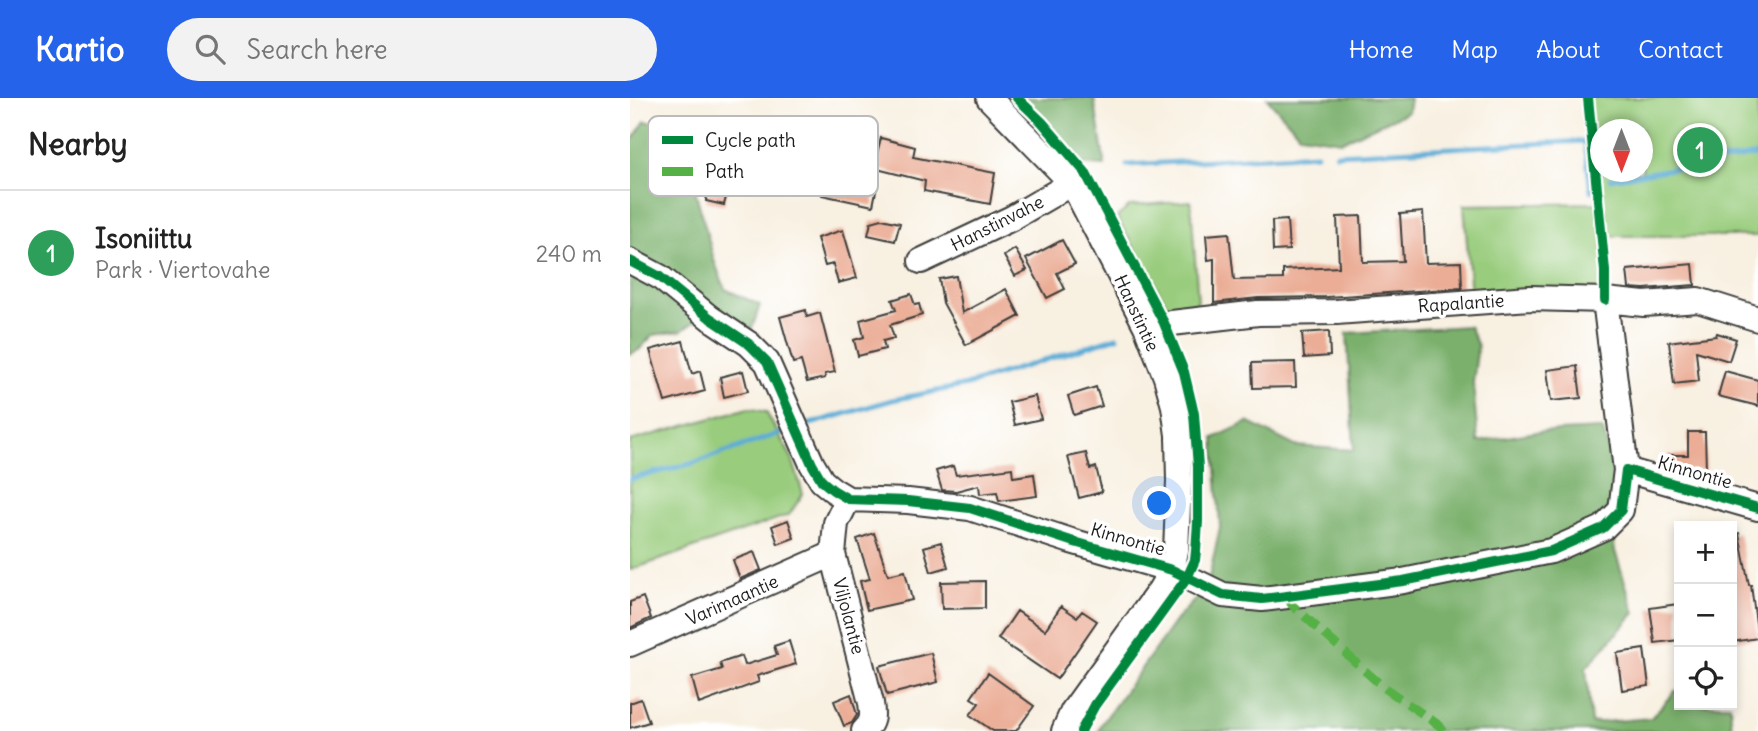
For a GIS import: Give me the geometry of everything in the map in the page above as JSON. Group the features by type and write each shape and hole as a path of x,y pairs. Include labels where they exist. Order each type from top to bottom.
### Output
{"street":[{"name":"Hanstintie","path":"989,98 1072,183 1146,326 1166,377 1178,435 1178,526 1171,570"},
{"name":"Hanstinvahe","path":"921,261 1012,218 1072,183"},
{"path":"630,261 660,277 710,318 750,344 767,362 822,481 848,499"},
{"name":"Rapalantie","path":"1146,326 1258,313 1336,312 1530,298 1644,304 1698,300 1758,319"},
{"path":"1605,300 1626,470"},
{"name":"Kinnontie","path":"848,499 908,501 970,508 1171,570 1223,594 1262,599 1403,581 1551,551 1603,528 1621,510 1626,470 1758,508"},
{"name":"Viljolantie","path":"848,499 836,523 833,554 872,703 871,724 864,731"},
{"name":"Varimaantie","path":"630,644 833,554"},
{"path":"1064,731 1073,711 1160,590 1171,570"}],"green space":[{"path":"1009,98 1094,98 1105,166 1072,164 1038,125"},
{"path":"1267,98 1410,98 1408,112 1342,141 1300,135"},
{"path":"1587,98 1758,98 1758,236 1602,236 1606,289 1471,296 1464,205 1598,203 1596,182 1653,182 1653,119 1590,119 1590,127"},
{"path":"645,121 648,122 648,196 697,196 714,260 725,289 760,305 752,329 710,311 681,331 653,335 639,350 630,354 630,143"},
{"path":"1191,201 1198,302 1169,310 1117,217 1130,206"},
{"path":"1469,326 1478,346 1473,382 1478,442 1536,432 1602,429 1623,489 1611,526 1615,551 1635,613 1586,668 1591,723 1651,718 1674,692 1674,710 1730,710 1732,731 1099,731 1176,620 1207,587 1220,527 1214,438 1248,422 1295,446 1354,450 1347,333"},
{"path":"748,408 766,412 792,458 803,494 789,515 630,570 630,441"}],"building":[{"path":"881,138 915,147 913,157 995,173 990,204 924,191 925,181 878,169"},
{"path":"707,196 726,196 724,205 706,201"},
{"path":"827,196 875,196 873,206"},
{"path":"1423,212 1426,263 1461,262 1462,288 1327,297 1258,298 1214,303 1214,259 1208,260 1206,235 1229,233 1234,280 1283,279 1283,270 1339,267 1337,217 1361,216 1363,262 1403,261 1400,214"},
{"path":"882,219 900,223 895,241 868,235 871,222"},
{"path":"1287,220 1289,250 1273,251 1272,221"},
{"path":"843,230 857,278 838,283 833,264 825,266 817,238"},
{"path":"1062,240 1075,264 1057,273 1065,289 1047,298 1026,259"},
{"path":"1015,249 1027,270 1015,276 1004,256"},
{"path":"1693,264 1695,285 1629,288 1627,270"},
{"path":"956,276 962,313 1006,289 1020,316 966,345 943,303 939,279"},
{"path":"911,294 915,305 919,304 922,315 890,325 894,338 883,341 885,349 858,356 854,340 864,337 860,320 896,310 892,300"},
{"path":"806,310 807,317 820,313 835,372 825,374 825,378 807,382 801,361 793,363 780,317"},
{"path":"1329,331 1330,356 1304,358 1302,333"},
{"path":"1717,333 1736,339 1729,361 1696,351 1699,381 1674,384 1667,342 1716,336"},
{"path":"683,341 692,374 700,371 705,391 665,402 650,350"},
{"path":"1295,362 1296,387 1253,388 1252,363"},
{"path":"1577,366 1581,398 1551,401 1547,370"},
{"path":"743,371 748,391 724,397 720,377"},
{"path":"1725,371 1758,380 1758,406 1718,396"},
{"path":"1096,387 1102,406 1074,415 1068,396"},
{"path":"1035,396 1041,419 1015,425 1009,402"},
{"path":"1688,432 1705,432 1706,470 1670,467 1669,455 1688,455"},
{"path":"1086,453 1090,469 1096,467 1102,492 1079,498 1068,457"},
{"path":"953,466 956,475 1012,468 1013,477 1034,474 1037,496 999,501 997,492 980,494 979,485 956,491 942,490 936,471"},
{"path":"788,520 794,538 778,544 772,526"},
{"path":"874,533 888,575 905,571 912,600 867,610 860,581 870,579 857,539"},
{"path":"1737,533 1751,585 1758,638 1737,641 1737,584"},
{"path":"941,542 948,567 931,572 924,547"},
{"path":"754,552 761,570 740,579 733,560"},
{"path":"985,581 985,608 942,609 941,582"},
{"path":"643,597 651,618 630,628 630,602"},
{"path":"1674,605 1674,641 1655,643 1650,608"},
{"path":"1061,606 1077,617 1082,611 1097,621 1057,679 998,639 1017,611 1045,630"},
{"path":"789,641 796,664 757,676 759,682 699,704 692,678 722,669 720,663 742,656 745,665 777,655 774,646"},
{"path":"1644,649 1649,686 1622,690 1617,653"},
{"path":"931,653 938,682 887,695 879,666"},
{"path":"988,673 1034,706 1016,731 993,731 970,715 979,703 971,698"},
{"path":"851,694 857,715 852,723 844,726 834,701"},
{"path":"641,699 649,722 630,728 630,703"}],"waterway":[{"path":"1336,154 1585,141 1591,191"},
{"path":"1127,165 1317,154"},
{"path":"1653,172 1758,155"},
{"path":"810,424 892,400 967,385 1117,337"},
{"path":"630,479 690,464 781,433"}],"marked path":[{"path":"1287,596 1292,605 1382,686 1440,726 1443,731"}],"cycle path":[{"path":"1017,98 1042,122 1085,172 1164,323 1184,372 1194,414 1198,467 1195,560 1187,578 1095,705 1081,731"},
{"path":"1588,98 1605,271 1605,300"},
{"path":"630,261 660,277 710,318 749,344 767,362 822,481 848,499 908,501 970,508 1172,570 1223,595 1262,599 1403,581 1551,551 1603,528 1621,510 1626,470 1758,508"}],"place":[{"name":"Isoniittu","path":"1700,150"}]}
